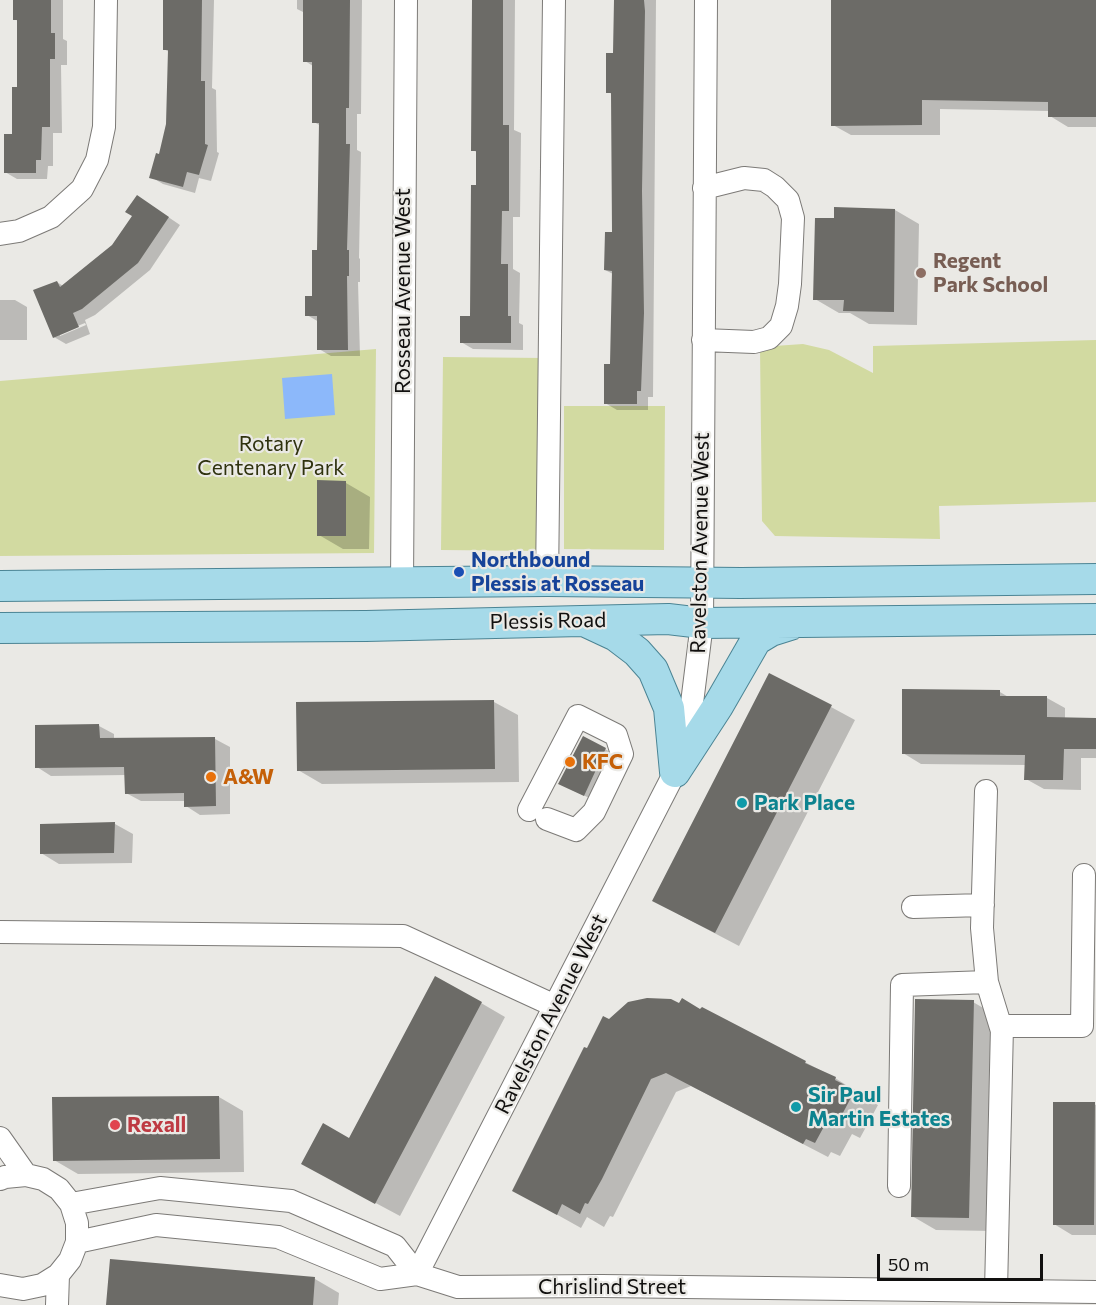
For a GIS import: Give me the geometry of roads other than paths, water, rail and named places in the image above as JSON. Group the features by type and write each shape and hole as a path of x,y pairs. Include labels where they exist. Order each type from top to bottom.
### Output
{"main road":[{"name":"Plessis Road","path":"0,586 1096,579"},
{"name":"Plessis Road","path":"0,628 366,626 672,619 702,623 797,623 1096,619"},
{"path":"580,620 616,636 653,670 669,708 675,772"},
{"path":"675,772 718,706 756,640 771,631 797,623"}],"street":[{"path":"0,234 19,231 51,217 82,189 97,160 104,127 106,0"},
{"name":"Rosseau Avenue West","path":"402,583 406,0"},
{"path":"547,581 554,0"},
{"name":"Ravelston Avenue West","path":"417,1274 675,772 692,703 702,623 700,583 706,0"},
{"path":"703,340 754,342 769,338 781,326 790,284 793,218 788,200 764,180 744,178 704,188"},
{"path":"578,716 616,735 622,754 594,812 576,830 538,814 578,716"},
{"path":"986,791 982,928 987,982 1002,1031"},
{"path":"996,1291 1002,1026 1082,1026 1084,875"},
{"path":"913,907 983,905"},
{"path":"0,932 403,936 555,1006"},
{"path":"900,1186 902,986 987,982"},
{"path":"0,1138 26,1175"},
{"path":"0,1179 26,1175 43,1179 59,1189 71,1204 77,1222 77,1242 70,1260 58,1275 42,1285 23,1289 2,1286"},
{"path":"71,1204 160,1188 291,1201 396,1246 417,1274 380,1279 278,1238 156,1225 77,1242"},
{"name":"Chrislind Street","path":"417,1274 458,1287 602,1286 1096,1292"},
{"path":"57,1305 58,1275"},
{"path":"2,1286 18,1305"}],"water":[{"path":"332,374 335,415 285,419 282,378"}],"place":[{"name":"Regent Park School","path":"921,273"},
{"name":"Northbound Plessis at Rosseau","path":"459,572"},
{"name":"KFC","path":"570,762"},
{"name":"A&W","path":"211,777"},
{"name":"Park Place","path":"742,803"},
{"name":"Sir Paul Martin Estates","path":"796,1107"},
{"name":"Rexall","path":"115,1125"}],"park label":[{"name":"Rotary Centenary Park","path":"271,456"}]}
